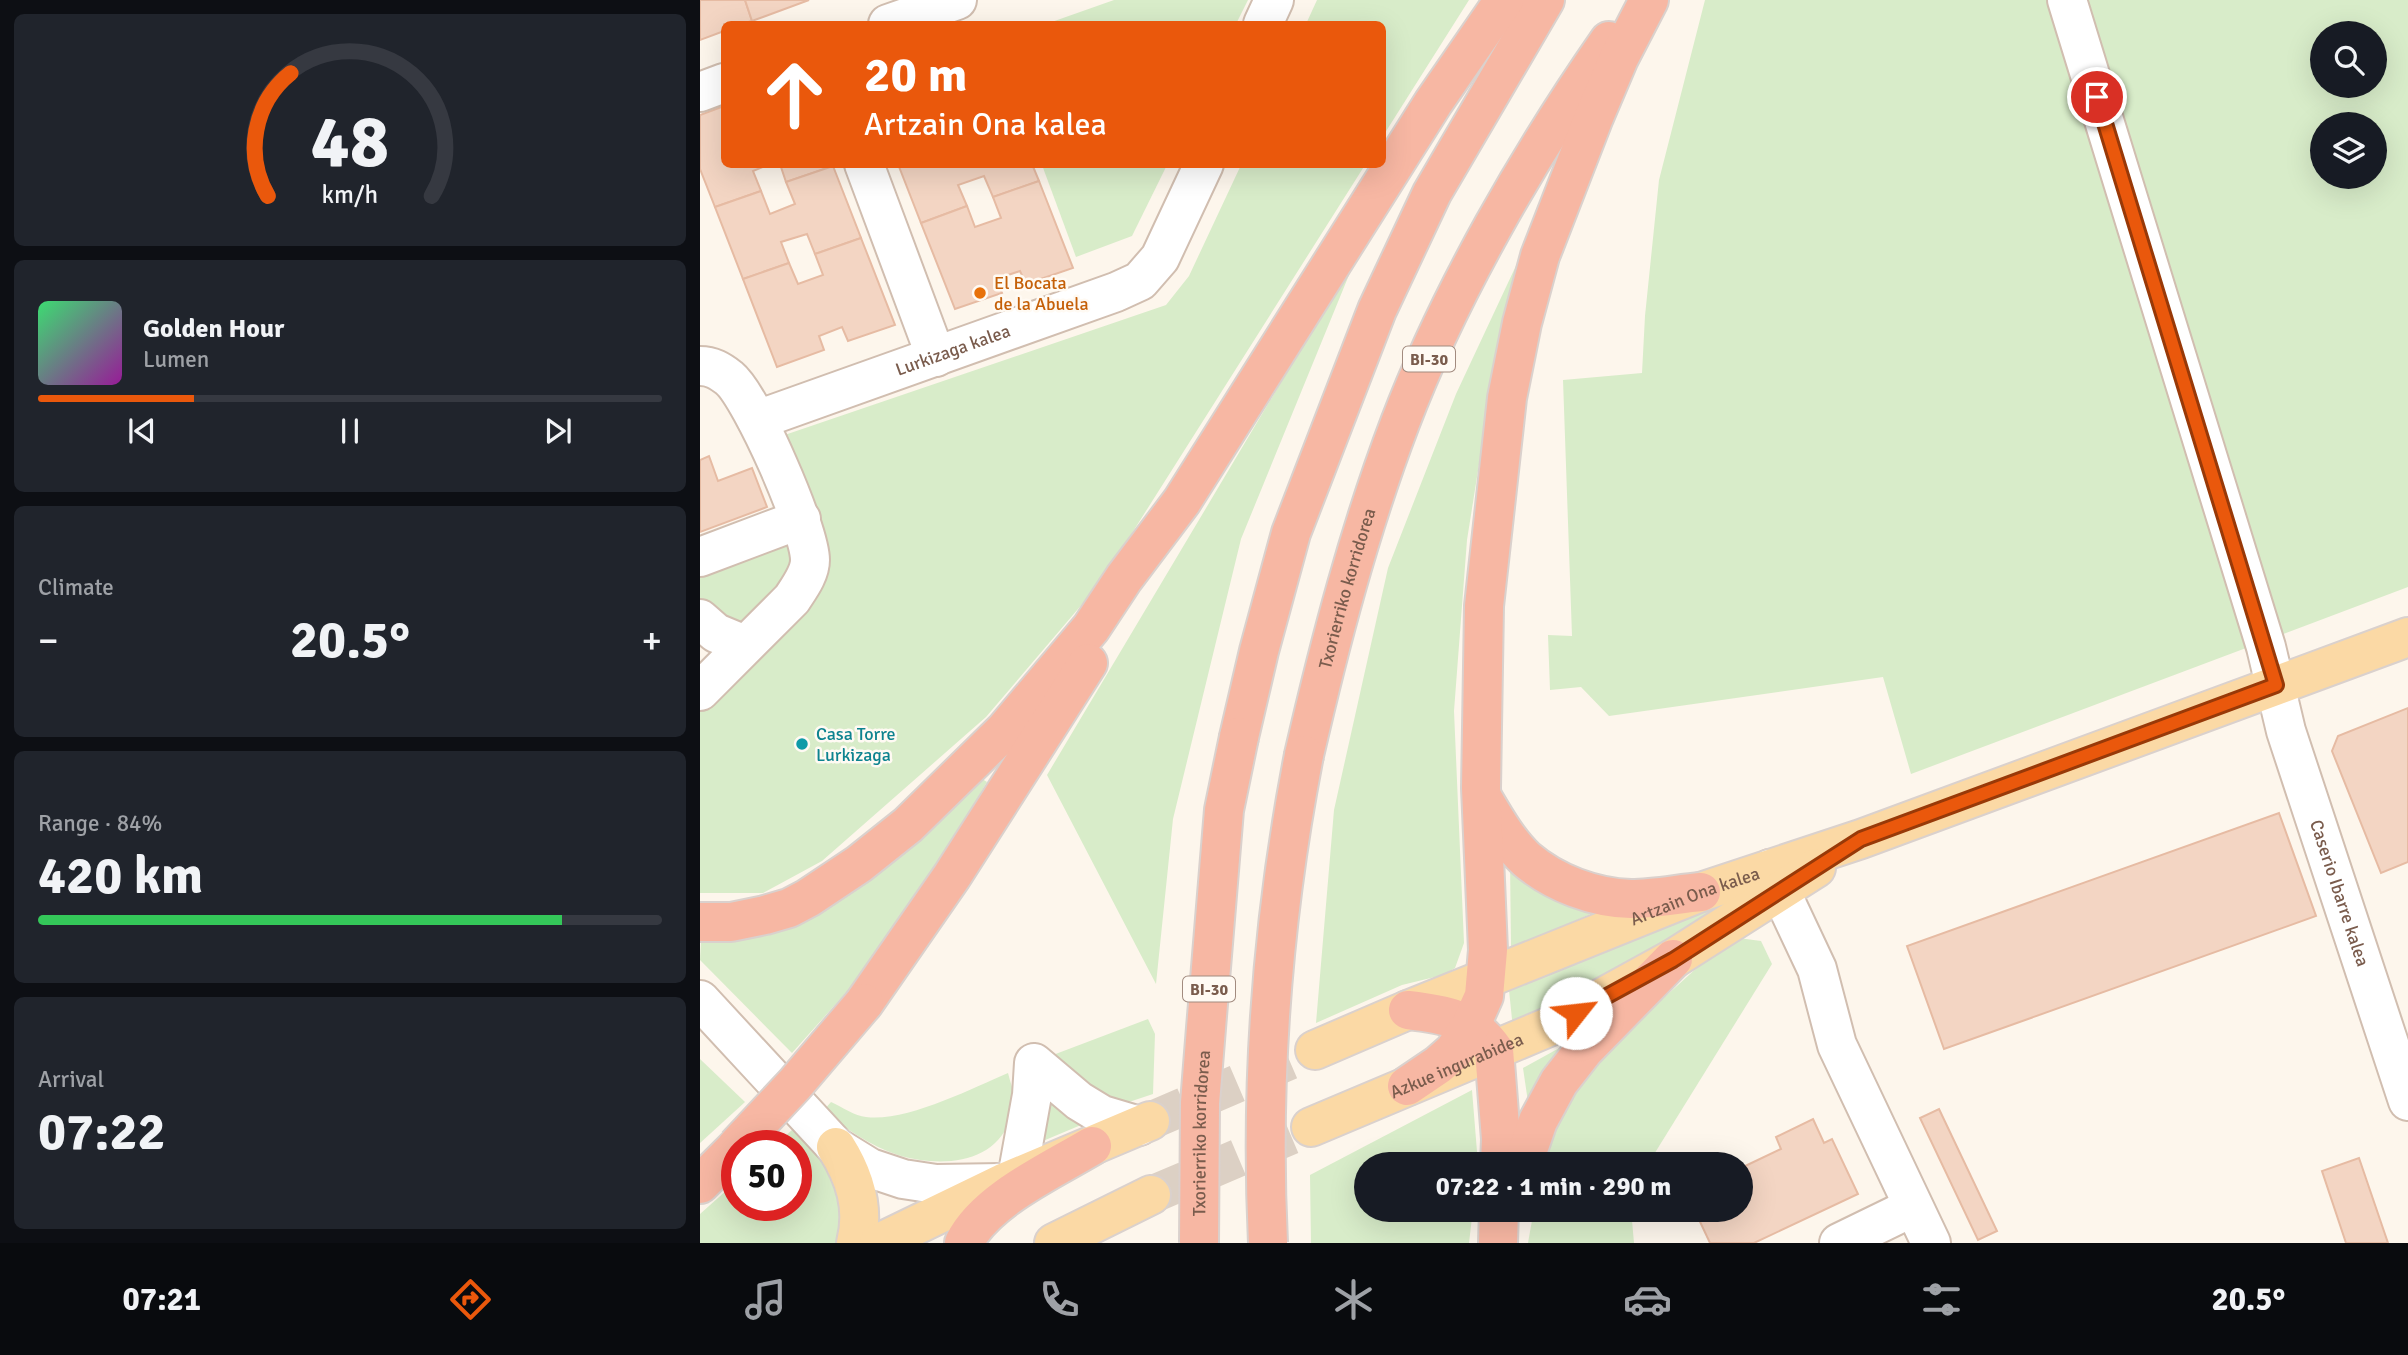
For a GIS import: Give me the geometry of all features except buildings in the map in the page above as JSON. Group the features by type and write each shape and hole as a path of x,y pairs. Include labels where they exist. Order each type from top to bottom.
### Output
{"highway":[{"path":"700,922 731,922 789,908 808,898 859,864 908,825 1005,730 1091,628 1124,578 1182,501 1433,103 1504,0"},
{"name":"Txorierriko korridorea","path":"1199,1243 1200,1103 1224,810 1259,651 1291,533 1377,310 1432,192 1545,0"},
{"name":"Txorierriko korridorea","path":"1268,1243 1265,1119 1281,892 1304,755 1323,670 1352,563 1401,422 1439,336 1495,226 1574,92 1638,0"},
{"path":"1500,1152 1501,1139 1482,1037 1488,950 1482,797 1484,606 1507,398 1522,323 1540,256 1619,58 1649,0"},
{"path":"751,1130 864,1003 951,876 1143,579 1182,501"},
{"path":"1482,797 1503,832 1526,858 1557,880 1593,894 1630,899 1701,892"},
{"path":"1527,1152 1538,1121 1559,1083 1584,1050 1673,960"},
{"path":"1408,1010 1431,1013 1482,1037"},
{"path":"1407,1086 1454,1051 1482,1037"},
{"path":"964,1243 978,1221 995,1205 1092,1146"}],"main road":[{"name":"Artzain Ona kalea","path":"1673,960 1775,880 1861,839 2408,637"},
{"name":"Artzain Ona kalea","path":"1486,978 1701,892 1775,880"},
{"name":"Azkue ingurabidea","path":"1482,1037 1551,1026 1673,960"},
{"path":"1315,1050 1486,978"},
{"name":"Azkue ingurabidea","path":"1311,1127 1407,1086"},
{"path":"879,1243 1010,1180 1144,1124"},
{"path":"836,1147 850,1169 858,1192 856,1243"},
{"path":"1054,1243 1151,1195"}],"street":[{"path":"897,21 957,0"},
{"path":"1264,21 1274,0"},
{"name":"Caserio Ibarre kalea","path":"2067,0 2276,685 2286,731 2407,1090"},
{"path":"700,92 721,84"},
{"path":"865,168 936,357"},
{"name":"Lurkizaga kalea","path":"757,419 936,357 1140,281 1160,258 1201,168"},
{"path":"700,366 711,366 731,380 757,419 801,519 810,561 802,584 792,599 700,691"},
{"path":"700,557 801,519"},
{"path":"700,619 716,633 745,645"},
{"path":"1775,880 1817,968 1837,1045 1931,1243"},
{"path":"705,1012 836,1147 870,1168 903,1179 936,1184 1010,1180 1030,1107 1034,1063 1079,1101 1102,1115 1144,1124"},
{"path":"1839,1243 1913,1207"}],"green space":[{"path":"1114,0 1248,0 1238,21 1054,21"},
{"path":"1317,0 1469,0 1386,131 1386,21 1307,21"},
{"path":"1705,0 2408,0 2408,587 1911,774 1883,677 1609,716 1581,687 1550,690 1548,635 1572,636 1563,380 1642,373 1659,180"},
{"path":"1043,168 1166,168 1132,236 1076,257"},
{"path":"1240,168 1363,168 1101,582 986,717 822,861 763,893 700,893 700,691 802,584 767,441 1166,305 1189,276"},
{"path":"1543,208 1490,395 1467,540 1454,711 1464,943 1455,968 1443,975 1402,985 1316,1023 1334,810 1388,568 1456,394"},
{"path":"1358,253 1241,539 1173,819 1156,984 1047,775"},
{"path":"788,542 794,572 744,626 700,603 700,570"},
{"path":"979,777 987,782 955,836 859,978 792,1053 700,960 701,941"},
{"path":"1510,861 1600,910 1511,948"},
{"path":"1725,901 1729,910 1513,1029 1509,990"},
{"path":"1731,937 1761,941 1772,964 1655,1152 1547,1152 1569,1093 1636,1023"},
{"path":"1148,1019 1155,1034 1153,1094 1108,1109 1045,1058"},
{"path":"1572,1041 1529,1109 1523,1068"},
{"path":"700,1059 745,1102 700,1143"},
{"path":"1008,1073 1015,1102 1010,1120 991,1147 963,1159 930,1161 898,1155 868,1142 823,1111 831,1102 866,1117 900,1114 938,1103"},
{"path":"1472,1090 1477,1152 1354,1152 1354,1222 1471,1222 1469,1243 1311,1243 1310,1175"},
{"path":"1039,1093 1081,1125 1031,1146"},
{"path":"812,1148 840,1187 843,1243 700,1243 700,1214 721,1195 721,1221 812,1221"},
{"path":"1532,1222 1632,1222 1634,1243 1528,1243"}],"tunnel":[{"path":"1150,1121 1315,1050"},
{"path":"1151,1195 1311,1127"}],"place":[{"name":"El Bocata de la Abuela","path":"980,293"},
{"name":"Casa Torre Lurkizaga","path":"802,744"}],"route":[{"path":"1576,1013 1673,960 1861,839 2276,685 2097,97"}]}
